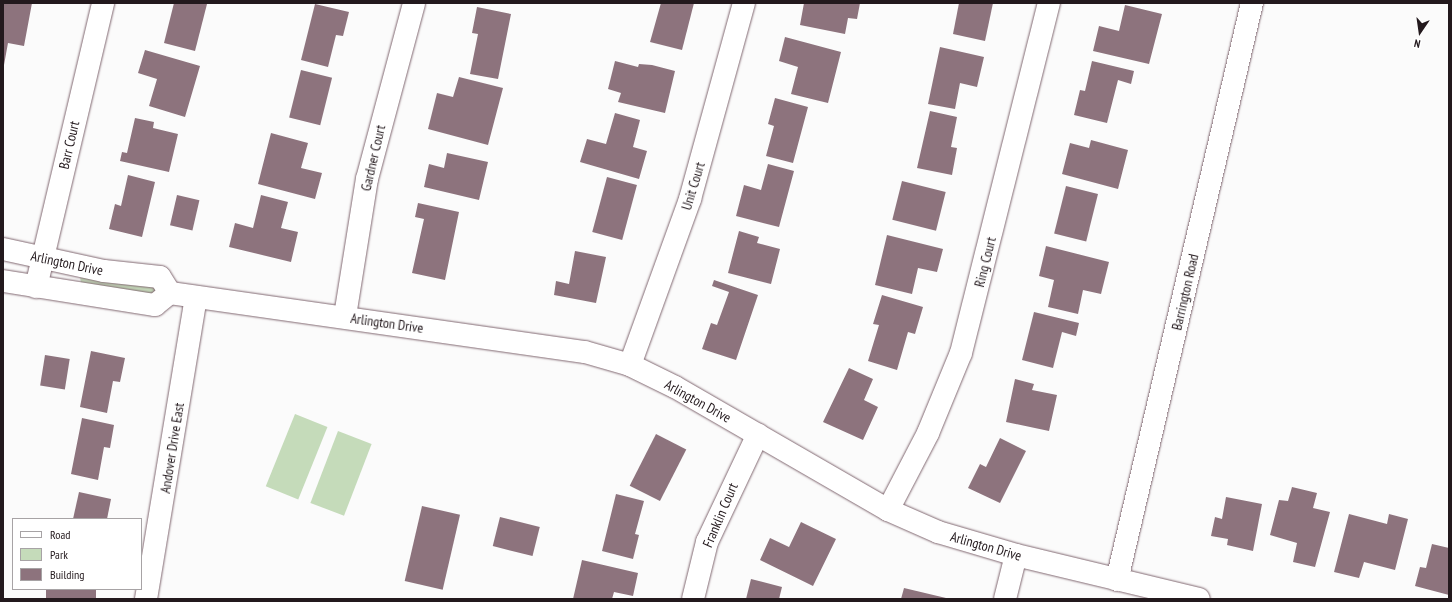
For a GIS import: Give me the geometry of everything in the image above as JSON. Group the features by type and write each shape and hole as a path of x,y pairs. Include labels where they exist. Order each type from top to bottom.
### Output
{"street":[{"name":"Barr Court","path":"36,287 103,3"},
{"name":"Gardner Court","path":"345,316 367,179 414,3"},
{"name":"Unit Court","path":"630,365 690,199 744,3"},
{"name":"Ring Court","path":"888,510 928,433 961,353 1049,3"},
{"name":"Barrington Road","path":"1117,580 1252,3"},
{"name":"Arlington Drive","path":"3,249 104,271 160,278 170,293"},
{"name":"Arlington Drive","path":"3,281 155,305 170,293 345,316 585,352 630,365 675,387 888,510 938,532 1016,555 1199,599"},
{"name":"Andover Drive East","path":"146,599 196,297"},
{"name":"Franklin Court","path":"693,599 707,542 758,434"},
{"path":"1005,599 1016,555"}],"green space":[{"path":"80,277 161,286 160,296 81,283"},
{"path":"295,414 327,427 298,499 266,486"},
{"path":"338,431 372,444 344,516 310,503"}],"building":[{"path":"3,3 32,3 24,46 8,43 4,65"},
{"path":"174,3 207,4 195,51 164,43"},
{"path":"661,3 694,3 682,50 650,42"},
{"path":"804,3 860,3 857,19 848,18 845,34 800,25"},
{"path":"959,3 993,3 985,41 953,34"},
{"path":"315,4 349,12 343,36 336,35 328,67 301,60"},
{"path":"1125,5 1162,14 1149,64 1093,51 1099,26 1119,31"},
{"path":"477,7 511,14 498,79 470,74 478,34 472,33"},
{"path":"785,37 841,52 828,103 791,94 798,67 779,61"},
{"path":"940,47 984,57 977,87 960,83 955,109 928,104"},
{"path":"145,50 200,66 185,117 149,106 157,79 138,73"},
{"path":"615,61 638,67 639,64 652,65 675,71 665,113 618,102 621,93 608,89"},
{"path":"1092,61 1134,71 1131,84 1118,80 1107,123 1074,115 1080,90 1085,91"},
{"path":"301,70 332,78 320,125 289,118"},
{"path":"459,77 503,88 488,145 428,129 437,93 453,97"},
{"path":"775,98 808,107 793,163 766,156 774,126 768,124"},
{"path":"930,111 957,117 951,147 957,148 952,175 917,168"},
{"path":"615,113 640,120 633,147 647,151 639,179 580,162 587,139 606,144"},
{"path":"135,118 154,122 153,128 178,134 169,172 120,161 122,152 127,153"},
{"path":"271,133 308,143 301,168 322,173 315,199 258,184"},
{"path":"1091,140 1128,150 1118,189 1062,174 1070,143 1089,148"},
{"path":"447,153 488,162 479,200 424,187 429,164 444,168"},
{"path":"768,164 794,171 779,227 736,216 744,185 761,190"},
{"path":"128,175 155,182 142,237 109,229 115,204 121,206"},
{"path":"607,177 637,185 622,240 592,232"},
{"path":"902,181 946,192 936,231 892,220"},
{"path":"1066,186 1098,194 1086,242 1054,234"},
{"path":"177,195 199,200 192,230 170,225"},
{"path":"261,195 288,202 281,228 298,232 291,262 229,247 235,223 253,228"},
{"path":"418,203 459,212 445,280 412,273 424,219 415,217"},
{"path":"739,231 759,237 757,243 780,249 771,284 728,273"},
{"path":"887,235 943,249 937,272 918,268 912,294 875,285"},
{"path":"1046,246 1109,262 1101,294 1083,290 1078,314 1048,307 1054,280 1039,276"},
{"path":"575,251 606,257 596,303 554,295 556,281 569,284"},
{"path":"714,280 758,295 736,360 702,349 711,323 717,325 729,292 712,286"},
{"path":"882,295 923,307 915,334 908,332 897,370 868,361 879,325 873,324"},
{"path":"1034,312 1079,323 1076,336 1062,332 1053,368 1022,360"},
{"path":"91,351 125,358 120,382 113,381 107,413 80,407"},
{"path":"45,355 70,359 65,390 40,386"},
{"path":"849,368 873,379 864,400 878,407 863,440 823,422"},
{"path":"1015,379 1034,384 1032,390 1057,395 1049,431 1006,422"},
{"path":"82,418 114,425 110,448 104,447 98,480 71,474"},
{"path":"656,434 686,449 660,501 630,486"},
{"path":"1000,438 1026,451 1000,503 968,488 980,464 986,467"},
{"path":"1292,487 1317,493 1313,508 1330,512 1315,567 1293,562 1297,543 1270,535 1279,500 1288,501"},
{"path":"79,492 111,499 107,518 73,518"},
{"path":"616,494 644,501 635,534 639,535 633,559 602,551"},
{"path":"1226,497 1262,504 1253,551 1227,545 1228,539 1211,536 1215,517 1222,519"},
{"path":"422,506 460,515 443,590 405,581"},
{"path":"1349,514 1387,524 1389,514 1408,519 1395,570 1364,562 1359,578 1334,572"},
{"path":"500,517 540,527 533,556 493,546"},
{"path":"801,522 836,539 813,586 760,560 770,538 789,547"},
{"path":"1432,544 1449,548 1449,595 1415,586 1420,567 1426,568"},
{"path":"582,560 638,573 633,596 614,592 612,599 573,599"},
{"path":"751,579 782,587 779,599 746,599"},
{"path":"904,588 946,598 946,599 901,599"},
{"path":"46,590 96,590 96,599 46,599"}]}
